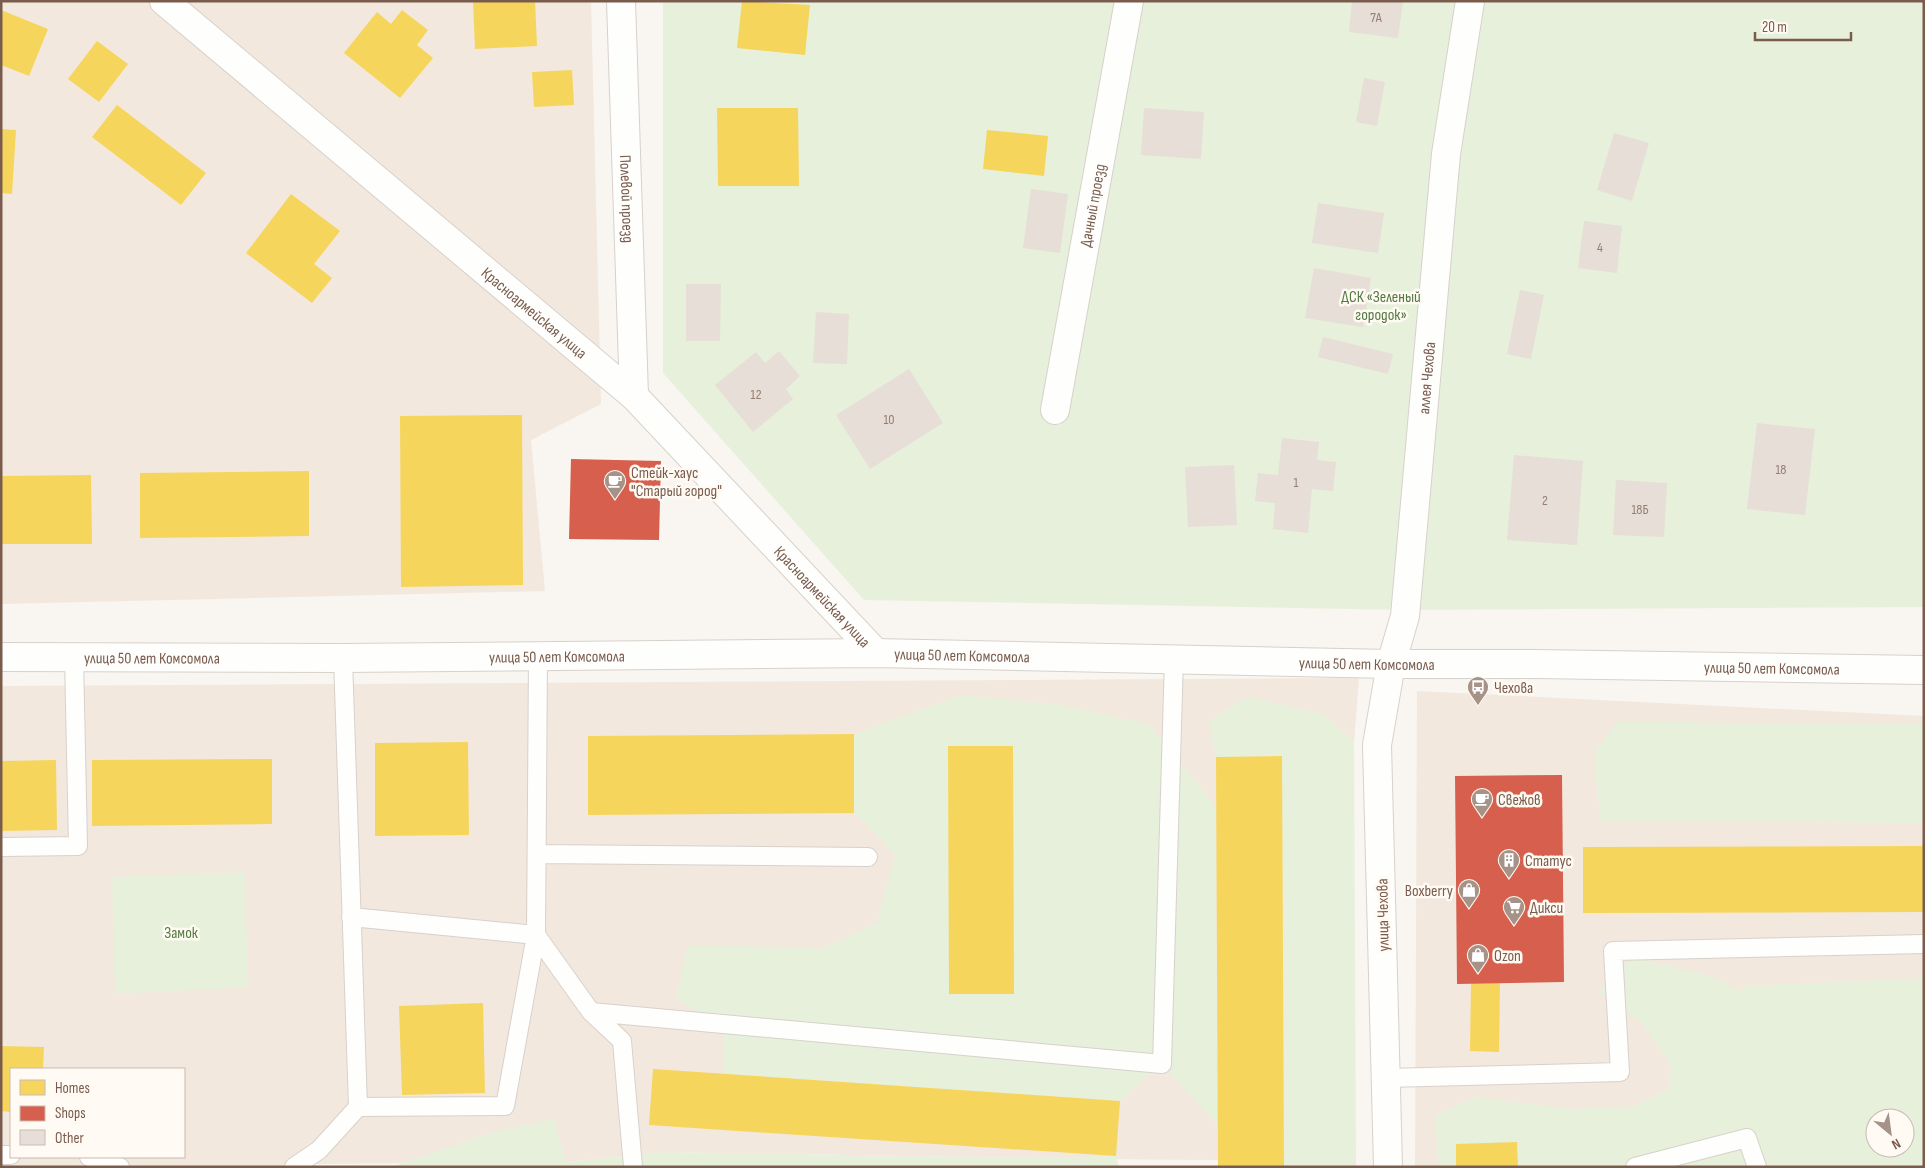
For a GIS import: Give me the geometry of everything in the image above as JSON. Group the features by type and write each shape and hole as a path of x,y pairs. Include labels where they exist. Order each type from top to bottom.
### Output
{"street":[{"name":"Красноармейская улица","path":"164,1 634,396 876,653"},
{"name":"Полевой проезд","path":"621,1 634,396"},
{"name":"Дачный проезд","path":"1055,410 1129,1"},
{"name":"аллея Чехова","path":"1391,664 1405,616 1446,154 1470,1"},
{"name":"улица 50 лет Комсомола","path":"1,657 343,658 876,653 1391,664 1536,664 1924,670"},
{"name":"улица Чехова","path":"1388,1167 1377,745 1391,664"}],"lane":[{"path":"1,847 78,846 74,657"},
{"path":"358,1108 505,1106 536,935 538,657"},
{"path":"294,1167 319,1150 358,1108 343,658"},
{"path":"592,1012 1162,1064 1174,659"},
{"path":"537,854 868,857"},
{"path":"351,917 536,935 592,1012 622,1041 633,1167"},
{"path":"1386,1078 1620,1072 1613,951 1924,944"},
{"path":"1636,1167 1747,1138 1756,1167"},
{"path":"92,1158 119,1167"}],"shaded area":[{"path":"1,1 591,1 601,404 531,440 545,591 1,604"},
{"path":"1359,678 1322,1161 664,1152 566,1162 313,1164 313,1167 1,1167 1,686"},
{"path":"1417,691 1924,716 1924,1167 1415,1167"}],"green space":[{"name":"ДСК «Зеленый городок»","path":"663,1 1924,1 1924,607 1405,610 864,600 663,373"},
{"path":"961,695 1061,705 1149,724 1216,807 1217,1125 1162,1064 1120,1101 724,1074 723,1031 676,998 688,946 825,947 877,923 895,855 854,813 854,734"},
{"path":"1247,697 1323,714 1354,741 1356,1167 1284,1167 1282,757 1216,757 1209,721"},
{"path":"1618,722 1924,724 1924,823 1601,821 1595,770 1597,748"},
{"name":"Замок","path":"245,872 248,987 115,994 112,877"},
{"path":"1633,957 1713,977 1743,992 1743,986 1924,978 1924,1167 1439,1167 1434,1116 1475,1097 1571,1109 1635,1106 1670,1088 1671,1064 1643,1024 1599,992"},
{"path":"554,1119 566,1162 664,1152 1030,1158 1116,1156 1119,1167 392,1167 486,1134"}],"building: Homes":[{"path":"473,1 535,1 537,46 475,49"},
{"path":"742,1 810,5 805,55 737,48"},
{"path":"1,10 48,29 29,76 1,65"},
{"path":"402,10 428,30 417,45 433,58 400,98 344,53 377,12 391,24"},
{"path":"97,41 128,64 99,102 68,79"},
{"path":"572,70 574,105 534,107 532,72"},
{"path":"117,105 206,173 181,205 92,137"},
{"path":"717,108 798,108 799,186 718,186"},
{"path":"1,129 16,130 12,194 1,193"},
{"path":"987,130 1048,136 1044,176 983,169"},
{"path":"291,194 340,231 314,264 332,278 312,303 246,253"},
{"path":"522,415 523,585 401,587 400,416"},
{"path":"309,471 309,536 140,538 140,473"},
{"path":"91,475 92,544 1,544 1,476"},
{"path":"854,734 854,813 588,815 588,736"},
{"path":"468,742 469,835 375,836 375,743"},
{"path":"948,746 1013,746 1014,994 949,994"},
{"path":"1282,756 1284,1167 1218,1167 1216,757"},
{"path":"272,759 272,824 92,826 92,760"},
{"path":"56,760 57,830 1,831 1,761"},
{"path":"1924,846 1924,912 1583,913 1583,847"},
{"path":"1471,983 1500,983 1499,1052 1470,1051"},
{"path":"483,1003 485,1093 402,1095 399,1006"},
{"path":"1,1046 44,1047 43,1068 10,1068 10,1112 1,1111"},
{"path":"653,1069 1120,1101 1116,1156 649,1125"},
{"path":"1517,1142 1518,1167 1456,1167 1456,1144"}],"building: Shops":[{"name":"Стейк-хаус \"Старый город\"","path":"571,459 661,461 659,540 569,539"},
{"name":"Статус","path":"1562,775 1564,982 1457,984 1455,776"}],"building: Other":[{"path":"1352,1 1403,1 1398,38 1349,32"},
{"path":"1364,78 1385,82 1377,126 1356,122"},
{"path":"1144,108 1204,112 1201,159 1141,155"},
{"path":"1614,133 1649,143 1632,201 1597,190"},
{"path":"1031,189 1068,194 1060,253 1023,248"},
{"path":"1318,203 1384,213 1378,253 1312,243"},
{"path":"1584,221 1622,226 1617,273 1578,268"},
{"path":"1314,268 1371,278 1363,327 1305,318"},
{"path":"686,284 721,284 720,341 686,341"},
{"path":"1520,290 1544,295 1531,359 1507,354"},
{"path":"816,312 849,314 847,364 813,363"},
{"path":"1323,337 1393,354 1388,374 1318,357"},
{"path":"779,351 800,376 786,389 793,399 753,432 715,385 756,352 765,363"},
{"path":"909,369 943,423 870,469 836,415"},
{"path":"1757,423 1815,429 1805,515 1747,509"},
{"path":"1282,438 1319,442 1317,460 1336,462 1333,491 1312,489 1308,533 1273,529 1275,503 1255,501 1258,473 1278,475"},
{"path":"1514,455 1583,461 1577,545 1507,540"},
{"path":"1234,465 1237,525 1188,527 1185,467"},
{"path":"1616,480 1667,483 1664,537 1613,535"}],"place":[{"name":"Стейк-хаус \"Старый город\"","path":"615,500"},
{"name":"Чехова","path":"1478,706"},
{"name":"Свежов","path":"1482,818"},
{"name":"Статус","path":"1509,879"},
{"name":"Boxberry","path":"1469,909"},
{"name":"Дикси","path":"1514,926"},
{"name":"Ozon","path":"1478,974"}]}
